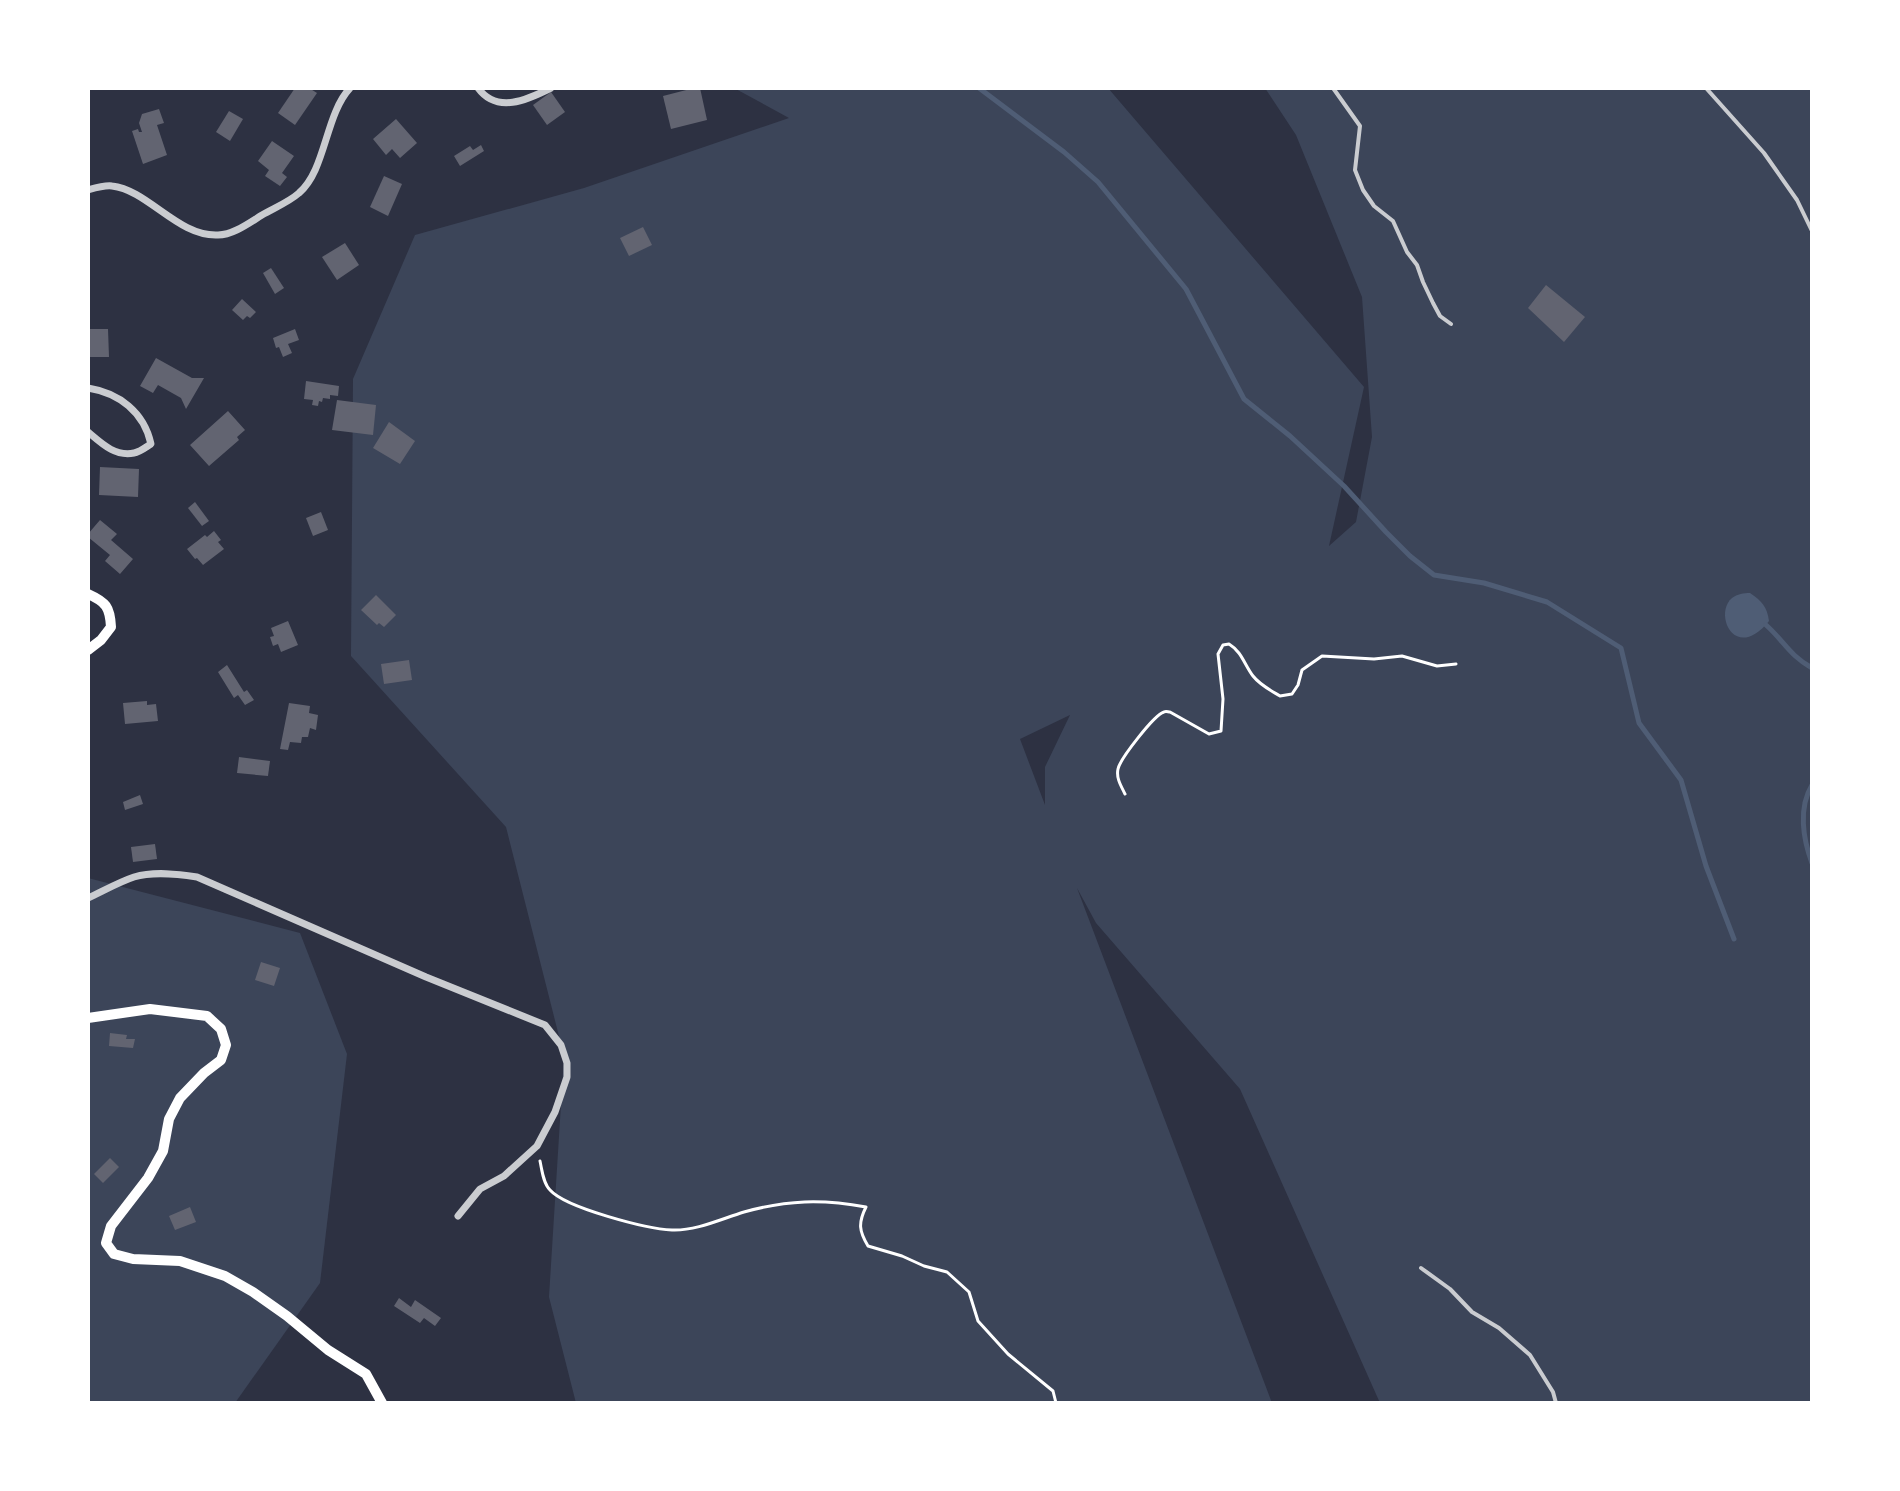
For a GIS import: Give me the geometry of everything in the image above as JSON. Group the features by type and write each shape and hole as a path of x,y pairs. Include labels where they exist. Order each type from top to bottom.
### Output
{"main road":[{"path":"88,594 105,603 111,616 111,627 88,650"},
{"path":"88,1018 150,1009 207,1016 221,1029 226,1045 221,1060 180,1098 169,1119 163,1151 156,1164 111,1226 106,1243 114,1254 133,1259 180,1261 225,1276 253,1292 328,1350 366,1374 382,1403"}],"street":[{"path":"88,190 113,186 132,193 185,227 207,236 223,235 301,192 317,163 341,98 350,88"},
{"path":"478,88 497,103 529,100 551,88"},
{"path":"88,388 105,391 120,399 143,422 151,444 135,453 120,452 106,448 88,432"},
{"path":"88,898 136,876 181,874 197,877 426,977 545,1025 561,1045 567,1063 567,1077 555,1112 537,1146 504,1176 480,1189 458,1216"}],"lane":[{"path":"1333,88 1360,126 1355,170 1363,190 1374,206 1393,221 1440,316 1451,324"},
{"path":"1706,88 1764,153 1797,200 1812,231"},
{"path":"1421,1268 1450,1289 1472,1312 1499,1328 1530,1355 1553,1392 1556,1403"}],"path":[{"path":"1125,794 1119,781 1118,768 1147,728 1163,712 1170,712 1209,734 1221,731 1223,699 1218,654 1223,645 1229,644 1238,650 1260,684 1280,696 1292,694 1302,670 1322,656 1374,659 1402,656 1437,666 1456,664"},
{"path":"537,1146 546,1184 551,1192 579,1207 643,1225 674,1230 801,1200 866,1207 860,1221 860,1233 868,1246 947,1272 969,1292 978,1321 1008,1354 1053,1391 1056,1403"}],"shaded area":[{"path":"734,88 1108,88 1364,387 1329,546 1356,522 1372,437 1362,297 1296,135 1265,88 1812,88 1812,1403 1380,1403 1240,1089 1096,923 1077,888 1272,1403 576,1403 549,1297 564,1056 506,827 351,656 353,379 415,235 584,188 789,118","holes":["1070,715 1045,767 1045,805 1020,739"]},
{"path":"1750,593 1763,605 1769,621 1757,633 1737,636 1726,623 1727,605 1732,598"},
{"path":"88,878 300,933 347,1054 320,1283 235,1403 88,1403"}],"building":[{"path":"295,88 309,88 317,93 295,125 278,113"},
{"path":"700,88 707,120 671,129 663,96"},
{"path":"551,92 565,112 547,125 533,105"},
{"path":"159,109 164,123 157,125 167,155 143,164 132,131 138,129 142,132 139,123 142,114"},
{"path":"229,111 243,119 230,141 216,132"},
{"path":"396,119 417,143 400,158 392,149 386,155 373,139"},
{"path":"272,141 294,156 282,173 287,177 280,186 265,176 269,170 258,161"},
{"path":"481,145 484,151 460,166 454,156 470,146 473,150"},
{"path":"384,176 402,184 388,216 370,207"},
{"path":"643,227 652,245 629,256 620,238"},
{"path":"345,243 359,265 337,280 322,257"},
{"path":"271,268 284,288 275,294 263,273"},
{"path":"1546,285 1585,317 1564,342 1528,308"},
{"path":"242,299 256,312 243,320 232,310"},
{"path":"88,329 108,329 109,357 88,357"},
{"path":"295,329 299,340 288,344 292,353 283,357 273,338"},
{"path":"156,358 192,378 204,378 186,409 181,398 158,385 153,393 140,386"},
{"path":"306,381 339,386 338,396 330,395 330,399 319,401 318,406 312,405 313,400 304,399"},
{"path":"337,400 376,405 373,435 332,430"},
{"path":"228,411 245,430 237,437 239,440 209,466 190,445"},
{"path":"389,422 415,441 400,464 373,448"},
{"path":"100,467 139,469 138,497 99,495"},
{"path":"195,502 209,521 202,526 188,508"},
{"path":"321,512 328,530 313,536 306,518"},
{"path":"100,520 117,534 111,540 133,559 120,574 105,561 110,555 88,537"},
{"path":"214,531 224,549 203,565 187,549"},
{"path":"376,595 396,615 384,627 379,623 377,625 361,610"},
{"path":"288,621 298,645 281,652 278,644 273,646 271,628"},
{"path":"409,660 412,680 384,684 381,664"},
{"path":"227,665 244,692 247,690 254,700 245,705 238,695 234,698 218,672"},
{"path":"147,701 147,705 156,704 158,721 125,724 123,703"},
{"path":"289,703 310,706 309,713 318,715 316,730 310,728 308,737 302,737 301,743 290,742 288,750 280,749"},
{"path":"239,757 270,761 268,776 237,773"},
{"path":"140,795 143,804 125,810 123,802"},
{"path":"155,844 157,859 133,862 131,847"},
{"path":"261,962 280,968 274,986 255,980"},
{"path":"110,1033 135,1039 133,1048 109,1046"},
{"path":"110,1158 119,1167 103,1183 94,1174"},
{"path":"190,1207 196,1222 175,1230 169,1216"},
{"path":"399,1298 411,1307 415,1300 441,1318 435,1326 424,1318 420,1323 394,1306"}],"waterway":[{"path":"979,88 1064,152 1098,182 1186,289 1244,399 1344,486 1410,556 1434,575 1484,583 1547,602 1621,648 1639,723 1681,780 1706,866 1734,939"},
{"path":"1766,625 1792,653 1812,668"},
{"path":"1812,785 1803,813 1806,844 1812,863"}]}
